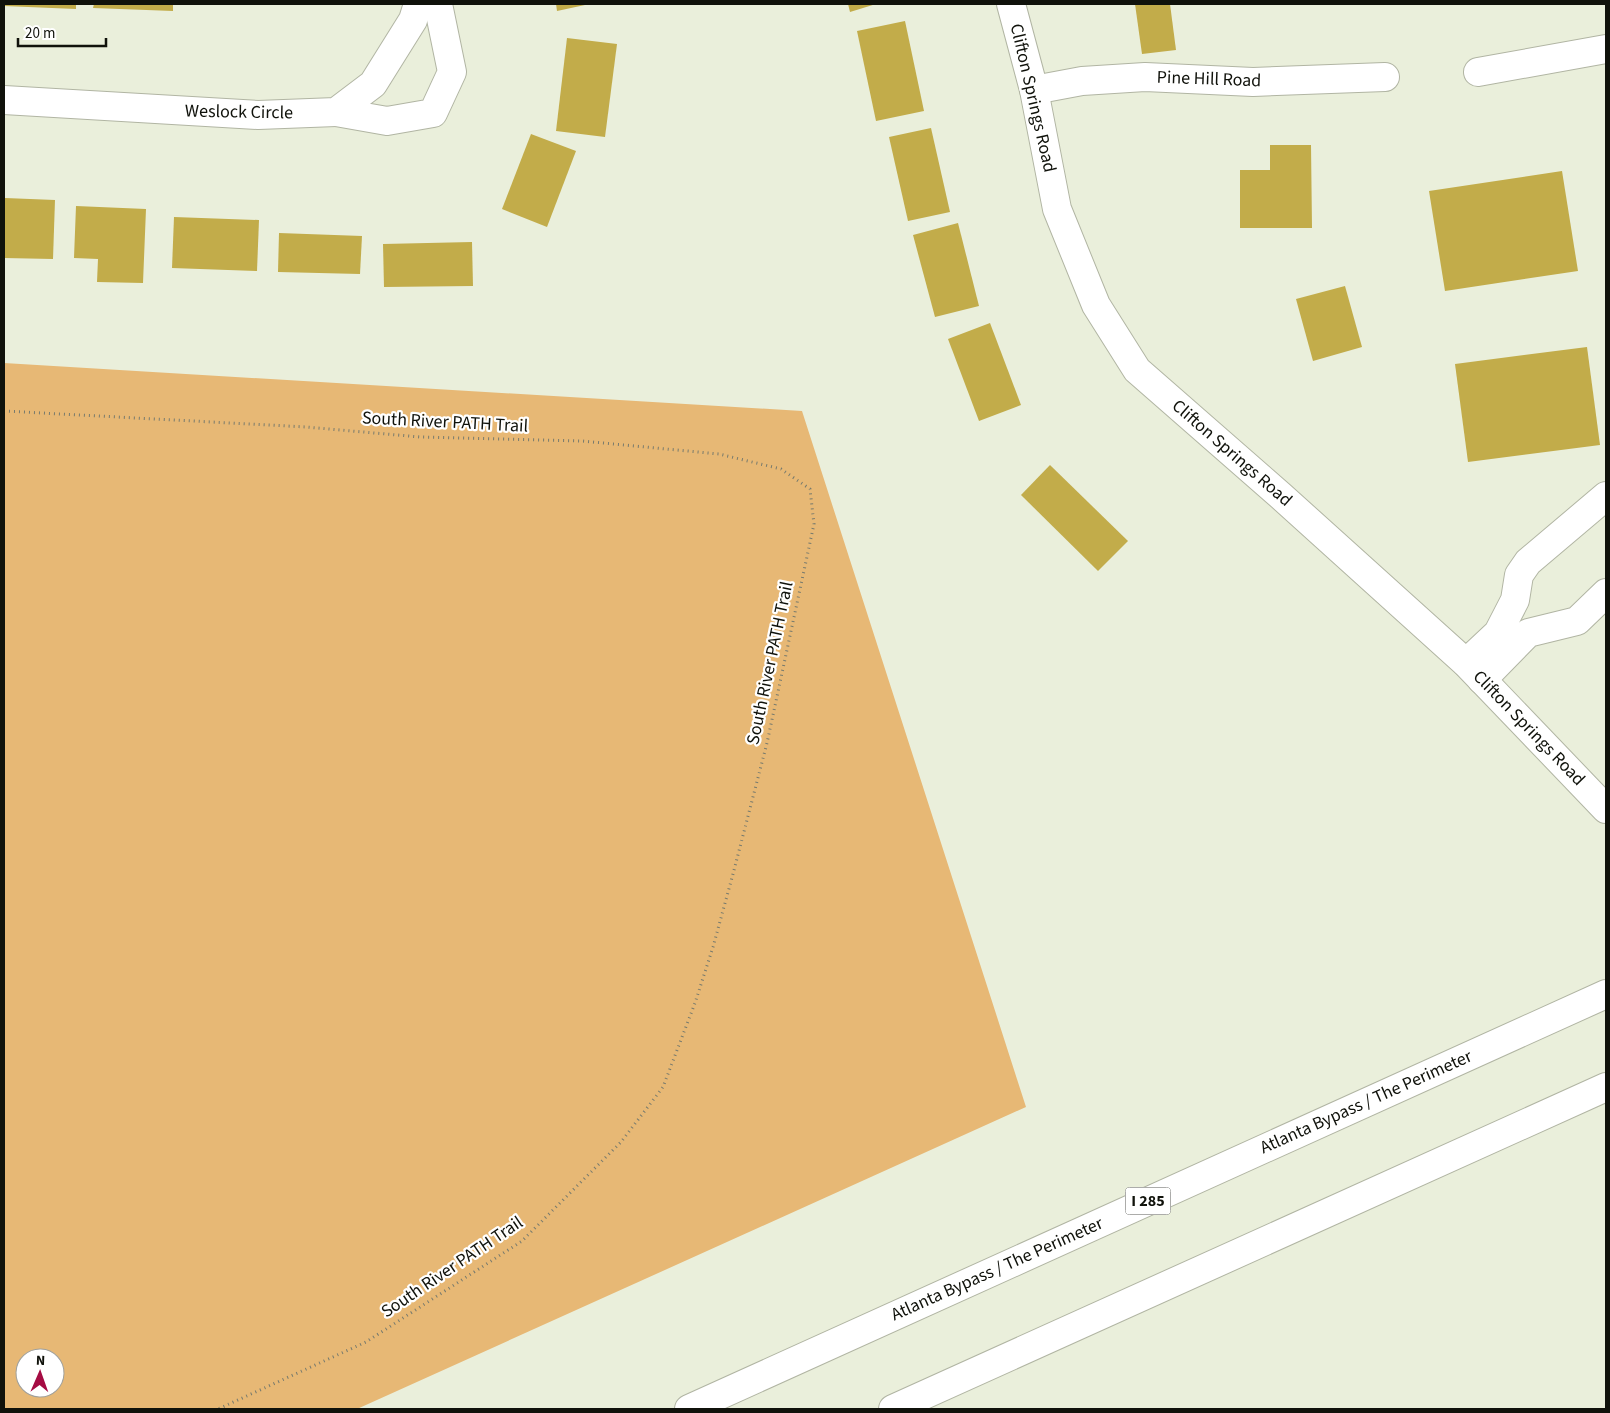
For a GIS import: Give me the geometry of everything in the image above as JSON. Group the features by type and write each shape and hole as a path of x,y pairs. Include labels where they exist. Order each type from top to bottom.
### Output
{"main road":[{"path":"336,112 373,84 413,20 418,4"},
{"name":"Weslock Circle","path":"4,100 258,115 336,112 387,121 433,113 452,72 438,4"},
{"name":"Clifton Springs Road","path":"1011,4 1034,90 1056,209 1096,305 1137,370 1281,496 1474,671 1606,809"},
{"path":"1478,72 1606,49"},
{"name":"Pine Hill Road","path":"1034,90 1082,81 1145,77 1253,82 1385,77"},
{"path":"1474,671 1498,633 1515,600 1519,575 1528,562 1595,516 1606,496"},
{"path":"1474,671 1528,633 1578,621 1606,594"},
{"name":"Atlanta Bypass / The Perimeter","path":"690,1409 1606,994"},
{"path":"893,1409 1606,1087"}],"path":[{"name":"South River PATH Trail","path":"4,411 306,427 420,437 582,441 710,453 781,469 810,490 814,524 767,743 713,947 695,1003 663,1087 621,1142 522,1241 366,1342 218,1409"}],"shaded area":[{"path":"4,363 802,411 1026,1107 357,1409 4,1409"}],"building":[{"path":"4,4 76,4 76,9 4,6"},
{"path":"94,4 173,4 173,11 93,8"},
{"path":"556,4 585,4 585,5 557,11"},
{"path":"848,4 876,4 850,12"},
{"path":"1135,4 1170,4 1176,50 1142,54"},
{"path":"905,21 924,111 876,121 857,31"},
{"path":"567,38 617,44 605,137 556,131"},
{"path":"931,128 950,212 908,221 889,137"},
{"path":"531,134 576,151 547,227 502,209"},
{"path":"1270,145 1311,145 1312,228 1240,228 1240,170 1270,170"},
{"path":"1562,171 1578,271 1445,291 1429,191"},
{"path":"5,198 55,200 53,259 4,258"},
{"path":"76,206 146,209 143,283 97,282 98,259 74,258"},
{"path":"174,217 259,220 257,271 172,268"},
{"path":"958,223 979,306 935,317 913,235"},
{"path":"279,233 362,236 360,274 278,272"},
{"path":"472,242 473,286 384,287 383,244"},
{"path":"1345,286 1362,347 1313,361 1296,299"},
{"path":"990,323 1021,405 979,421 948,339"},
{"path":"1587,347 1600,445 1468,462 1455,364"},
{"path":"1050,465 1128,541 1098,571 1021,495"}]}
